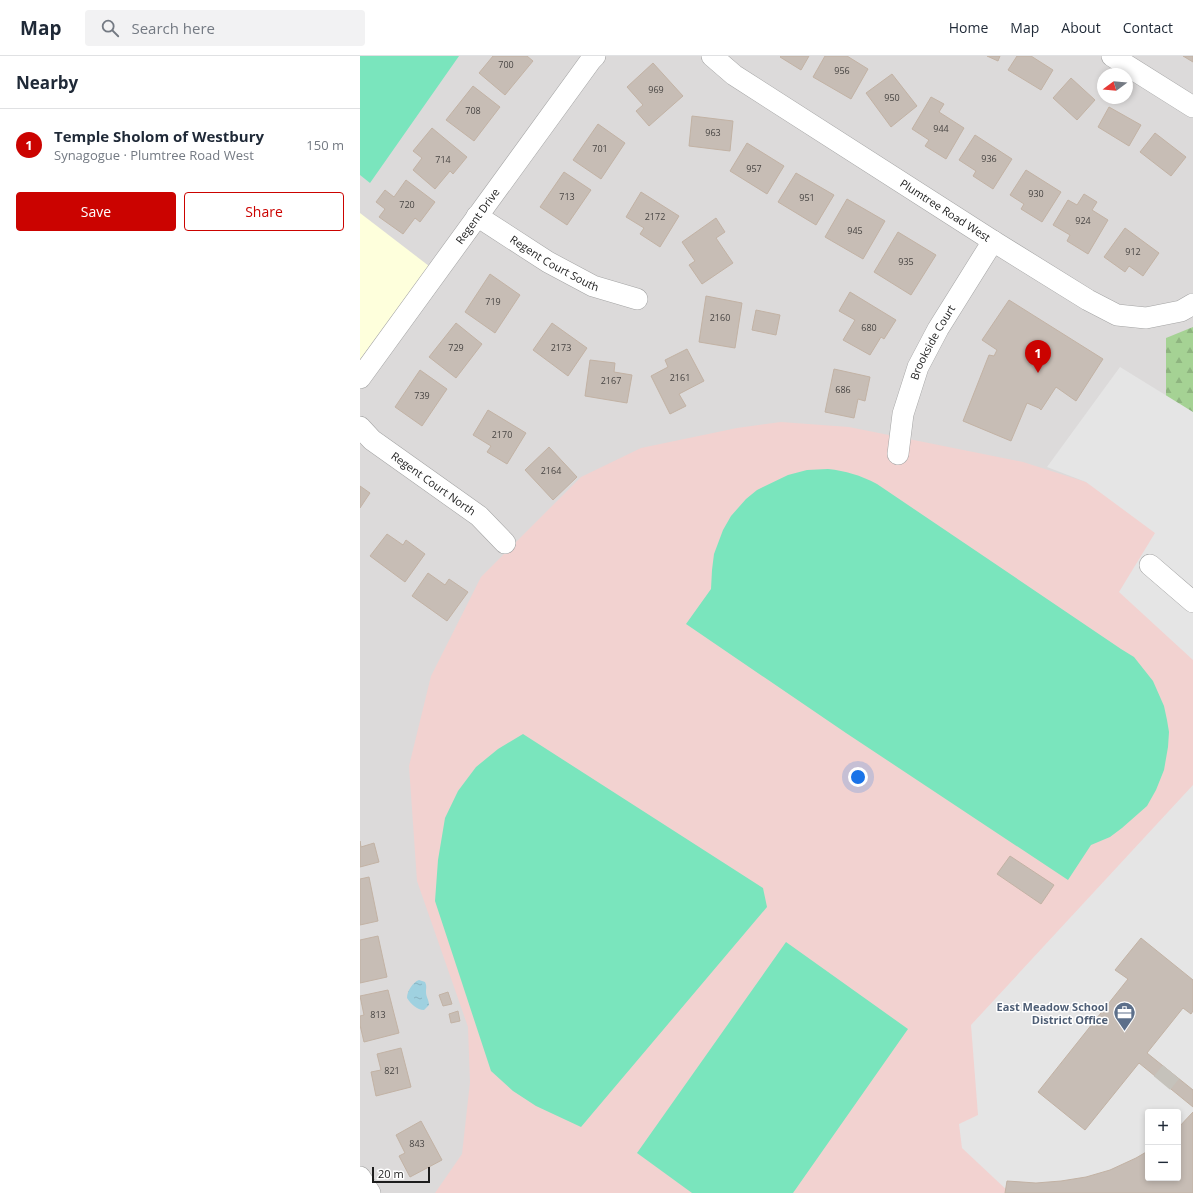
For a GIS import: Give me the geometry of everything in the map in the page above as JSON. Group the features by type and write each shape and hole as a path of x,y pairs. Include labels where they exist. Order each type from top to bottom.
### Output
{"street":[{"name":"Regent Drive","path":"360,378 595,56"},
{"name":"Plumtree Road West","path":"712,56 734,75 993,241 1088,300 1117,315 1146,318 1181,311 1193,304"},
{"path":"1112,56 1193,107"},
{"name":"Regent Court South","path":"477,216 548,262 593,286 637,299"},
{"name":"Brookside Court","path":"898,454 903,414 918,367 938,329 993,241"},
{"name":"Regent Court North","path":"360,427 372,440 479,516 505,543"},
{"path":"1150,565 1193,602"},
{"path":"360,1177 370,1193"}],"shaded area":[{"path":"360,56 1193,56 1193,1193 360,1193"},
{"path":"360,213 429,266 360,360"},
{"path":"1120,367 1193,412 1193,660 1119,592 1155,533 1086,482 1047,467"},
{"path":"781,422 849,427 1023,462 1086,482 1193,550 1193,1193 435,1193 462,1154 470,1082 468,1027 417,881 409,766 431,676 481,577 581,477 641,448 737,428"},
{"path":"1193,785 1193,1141 1181,1146 1181,1109 1145,1109 1145,1159 1052,1193 1010,1193 962,1148 959,1124 978,1115 971,1025"}],"green space":[{"path":"360,56 459,56 370,183 360,175"},
{"path":"1193,327 1193,414 1166,397 1166,338"},
{"path":"828,469 853,474 877,484 1134,657 1153,681 1164,706 1169,732 1164,770 1156,790 1147,806 1122,828 1110,837 1091,845 1068,880 846,733 686,624 711,589 714,554 723,530 731,516 746,499 757,490 788,475 807,470"},
{"path":"523,734 763,888 767,907 581,1127 536,1106 513,1091 491,1071 435,901 438,860 445,818 458,791 476,767 498,749"},
{"path":"786,942 908,1029 793,1193 692,1193 637,1153"}],"water":[{"path":"419,980 425,982 426,994 429,1002 429,1005 424,1010 414,1006 407,998 411,987"}],"building":[{"path":"493,56 527,56 533,61 505,95 479,73"},
{"path":"809,56 801,70 780,57"},
{"path":"825,56 847,56 868,69 851,99 813,77"},
{"path":"987,56 1000,56 998,61"},
{"path":"1017,56 1031,56 1053,70 1041,90 1008,70"},
{"path":"1183,56 1193,56 1193,62"},
{"path":"653,63 683,96 649,126 636,111 643,105 627,87"},
{"path":"892,74 917,106 891,127 866,93"},
{"path":"1071,78 1095,100 1077,120 1053,98"},
{"path":"473,86 500,107 474,141 446,120"},
{"path":"931,97 944,104 939,112 964,128 946,159 925,146 929,140 912,129"},
{"path":"1109,107 1141,125 1129,146 1098,127"},
{"path":"692,116 733,121 730,151 689,146"},
{"path":"598,124 625,143 601,179 573,160"},
{"path":"432,128 467,157 453,174 450,171 435,189 413,170 422,158 413,151"},
{"path":"1155,133 1186,157 1171,176 1140,152"},
{"path":"975,135 1012,159 993,189 973,176 976,171 959,160"},
{"path":"747,143 784,166 767,194 730,171"},
{"path":"1026,170 1061,192 1042,222 1021,209 1024,204 1010,195"},
{"path":"564,172 591,190 567,225 540,207"},
{"path":"796,173 834,195 816,225 778,202"},
{"path":"406,180 435,202 420,222 415,218 403,234 379,217 385,209 376,202 385,190 394,197"},
{"path":"641,192 679,216 660,247 640,234 644,228 626,217"},
{"path":"1084,194 1097,202 1092,210 1108,220 1088,254 1067,241 1070,235 1053,225 1068,200 1077,205"},
{"path":"847,199 885,221 863,259 825,237"},
{"path":"716,218 725,232 716,238 733,263 702,284 689,265 695,261 682,242"},
{"path":"1125,228 1159,253 1143,276 1129,266 1125,272 1104,257"},
{"path":"898,232 936,255 911,295 874,272"},
{"path":"490,274 520,295 495,333 465,312"},
{"path":"850,292 896,320 884,339 881,337 870,355 843,340 855,320 839,311"},
{"path":"706,296 742,303 735,348 699,342"},
{"path":"1009,300 1103,359 1076,401 1056,387 1041,410 1027,403 1011,441 963,421 989,355 994,356 997,350 982,340"},
{"path":"756,310 780,315 776,335 752,330"},
{"path":"456,323 482,344 456,378 429,357"},
{"path":"552,323 587,348 568,376 533,350"},
{"path":"687,349 704,381 679,394 686,406 670,414 651,376 668,367 665,360"},
{"path":"590,360 615,363 614,372 632,375 627,403 585,396"},
{"path":"834,369 870,377 865,401 858,399 854,418 825,412"},
{"path":"420,370 447,389 422,426 395,407"},
{"path":"488,410 526,433 507,464 487,452 491,446 473,435"},
{"path":"549,447 577,477 553,500 525,470"},
{"path":"360,486 370,493 360,508"},
{"path":"387,534 403,545 406,540 425,554 405,582 370,556"},
{"path":"428,573 445,585 449,579 468,592 447,621 412,596"},
{"path":"360,841 361,847 374,843 379,862 360,867"},
{"path":"1010,856 1054,885 1041,904 997,874"},
{"path":"369,877 378,921 360,925 360,879"},
{"path":"378,936 387,977 360,983 360,940"},
{"name":"East Meadow School District Office","path":"1141,938 1193,980 1193,1011 1191,1014 1183,1008 1147,1053 1193,1090 1193,1107 1139,1063 1085,1130 1038,1092 1128,979 1115,970"},
{"path":"388,990 399,1033 364,1042 360,1025 360,1016 364,1015 360,996"},
{"path":"448,992 452,1004 443,1006 439,995"},
{"path":"458,1011 460,1021 451,1023 449,1014"},
{"path":"401,1048 411,1087 376,1096 371,1072 381,1070 377,1054"},
{"path":"1193,1112 1193,1193 1005,1193 1007,1181 1036,1183 1086,1177 1110,1170 1145,1153 1145,1181 1181,1181 1181,1125"},
{"path":"421,1121 442,1160 410,1177 399,1156 405,1153 396,1135"}],"tunnel":[{"path":"1162,1083 1171,1072"}],"place":[{"name":"Temple Sholom of Westbury","path":"1038,373"},
{"name":"East Meadow School District Office","path":"1124,1032"}]}
